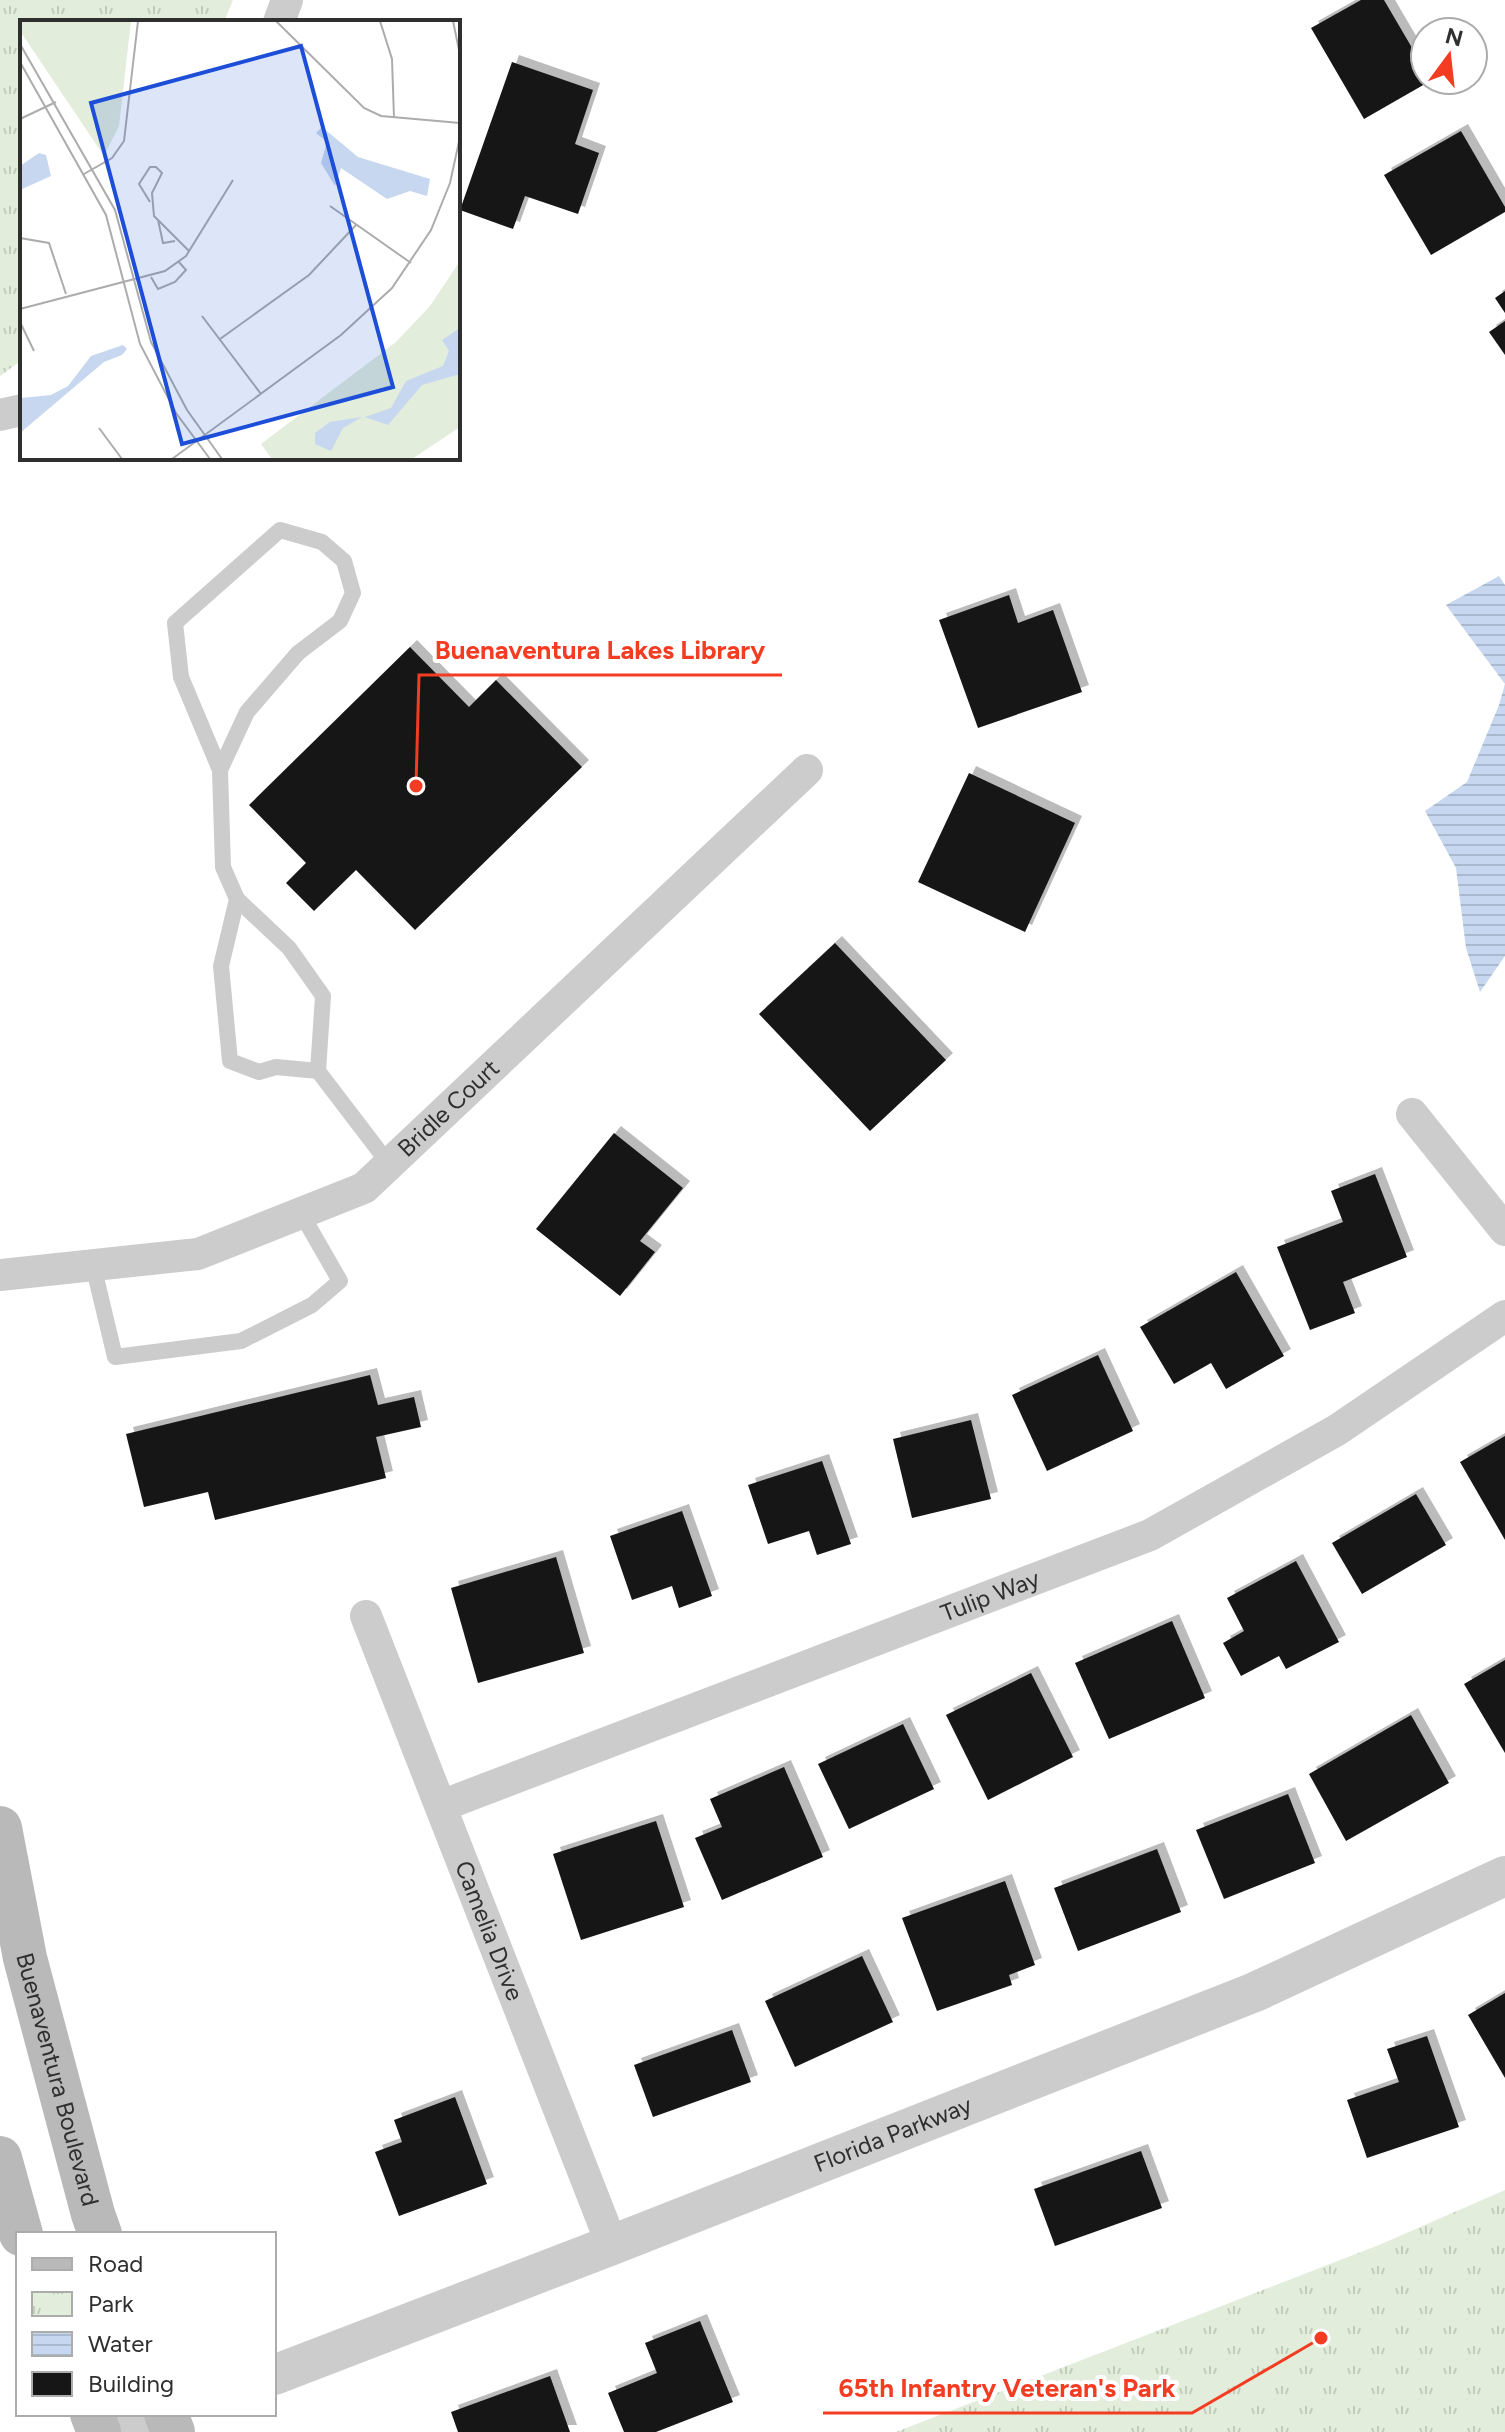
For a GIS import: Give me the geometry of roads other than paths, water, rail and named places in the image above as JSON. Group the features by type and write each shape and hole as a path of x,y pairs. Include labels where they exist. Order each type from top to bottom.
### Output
{"main road":[{"name":"Buenaventura Boulevard","path":"0,1828 25,1958 99,2232"},
{"path":"0,2158 20,2232"}],"street":[{"path":"280,20 287,0"},
{"path":"0,415 20,410"},
{"name":"Bridle Court","path":"0,1275 198,1254 364,1188 807,770"},
{"path":"1412,1114 1505,1230"},
{"name":"Tulip Way","path":"441,1806 1150,1535 1337,1430 1505,1316"},
{"name":"Camelia Drive","path":"366,1616 612,2245"},
{"name":"Florida Parkway","path":"276,2374 1255,1992 1505,1876"},
{"path":"125,2432 169,2419"}],"lane":[{"path":"220,770 247,712 298,653 340,621 353,593 344,561 322,542 280,530 175,623 181,677 220,770 223,867 237,899 289,948 323,996 318,1071 389,1164"},
{"path":"237,899 221,966 230,1061 259,1072 276,1067 318,1071"},
{"path":"93,1265 115,1357 241,1341 312,1305 340,1281 301,1213"}],"water":[{"path":"1499,576 1505,585 1505,684 1446,605"},
{"path":"1505,684 1505,956 1480,992 1466,948 1456,868 1425,811 1467,782"}],"place":[{"name":"Buenaventura Lakes Library","path":"416,786"},
{"name":"65th Infantry Veteran's Park","path":"1321,2338"}]}
